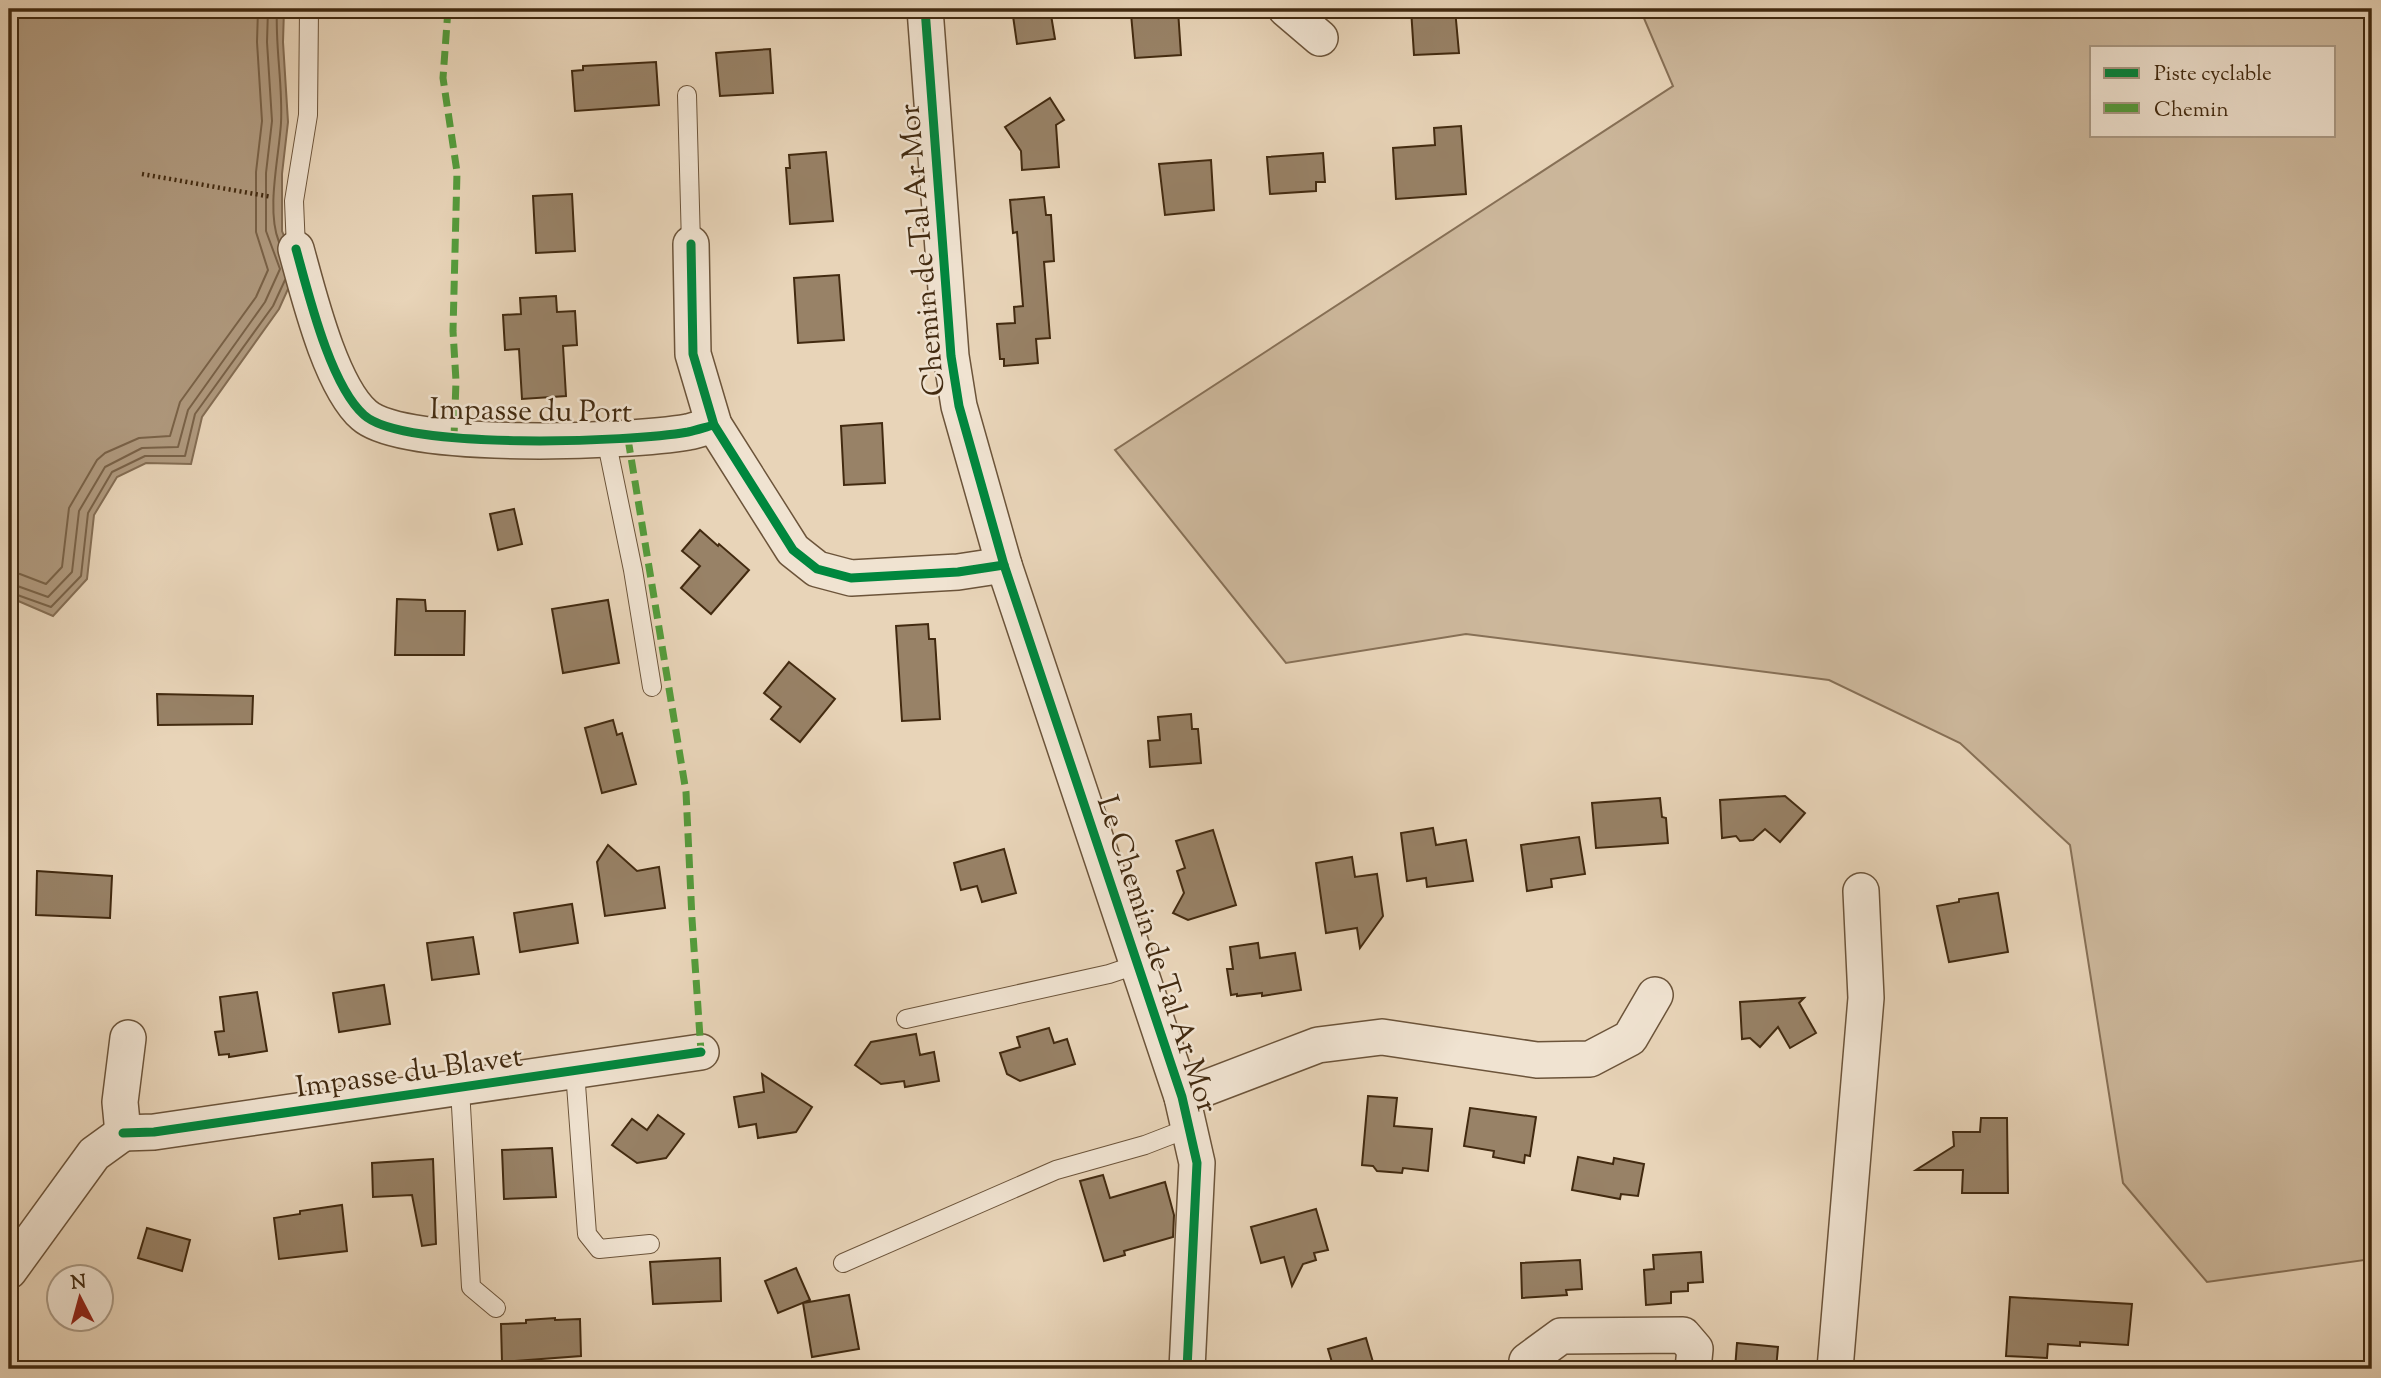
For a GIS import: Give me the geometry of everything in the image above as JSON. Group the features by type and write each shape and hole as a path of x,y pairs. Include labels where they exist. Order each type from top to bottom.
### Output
{"street":[{"name":"Chemin de Tal Ar Mor","path":"925,9 951,356 959,406 1004,565"},
{"path":"1286,9 1321,38"},
{"path":"691,244 692,354 714,425 793,550 817,569 851,578 958,572 1004,565"},
{"name":"Impasse du Port","path":"296,248 314,313 338,374 352,401 364,415 379,425 424,435 528,441 606,439 688,432 714,425"},
{"name":"Le Chemin de Tal Ar Mor","path":"1004,565 1139,964 1186,1112 1197,1163 1187,1369"},
{"path":"1835,1369 1867,998 1861,891"},
{"path":"1186,1112 1318,1045 1382,1037 1537,1060 1590,1059 1630,1038 1655,996"},
{"path":"9,1271 94,1154 123,1133 120,1102 128,1038"},
{"name":"Impasse du Blavet","path":"123,1133 154,1132 701,1052"},
{"path":"1527,1361 1561,1336 1682,1335 1695,1349 1693,1369"}],"lane":[{"path":"296,248 295,201 308,115 309,9"},
{"path":"687,95 691,244"},
{"path":"606,439 633,570 652,687"},
{"path":"906,1019 1109,974 1139,964"},
{"path":"575,1071 587,1234 599,1249 650,1244"},
{"path":"460,1088 471,1287 496,1308"},
{"path":"843,1263 1056,1170 1145,1145 1186,1112"}],"path":[{"path":"142,174 295,201"}],"shaded area":[{"path":"1640,9 2372,9 2372,1259 2207,1282 2123,1183 2070,845 1960,743 1829,680 1466,634 1286,663 1115,450 1673,86"}],"water":[{"path":"9,9 284,9 283,42 288,122 282,174 282,231 297,269 279,309 202,417 191,464 146,463 117,477 94,515 87,579 53,616 9,597"}],"building":[{"path":"1012,9 1050,9 1055,39 1017,44"},
{"path":"1411,9 1455,9 1459,53 1414,55"},
{"path":"1178,10 1181,55 1135,58 1131,14"},
{"path":"770,49 773,93 720,96 716,53"},
{"path":"656,62 659,105 575,111 572,71 583,70 583,66"},
{"path":"1050,98 1064,120 1056,125 1059,167 1022,170 1021,151 1005,127"},
{"path":"1461,126 1466,194 1396,199 1393,148 1435,145 1434,128"},
{"path":"826,152 833,221 790,224 786,168 790,168 789,155"},
{"path":"1323,153 1325,182 1316,182 1316,191 1270,194 1267,157"},
{"path":"1211,160 1214,210 1165,215 1159,164"},
{"path":"572,194 575,251 536,253 533,196"},
{"path":"1044,197 1046,215 1051,215 1054,261 1044,262 1050,338 1036,339 1038,363 1004,366 1004,359 1000,359 997,324 1015,323 1014,307 1023,306 1017,232 1013,233 1010,200"},
{"path":"839,275 844,340 798,343 794,278"},
{"path":"556,296 557,312 575,311 577,345 563,346 566,396 522,399 519,349 505,350 503,315 521,314 520,298"},
{"path":"882,423 885,483 844,485 841,426"},
{"path":"514,509 522,544 498,550 490,514"},
{"path":"700,530 749,570 711,614 681,588 700,566 682,551"},
{"path":"397,599 425,600 426,611 465,611 464,655 395,655"},
{"path":"608,600 619,663 563,673 552,609"},
{"path":"928,624 929,639 935,639 940,719 902,721 896,626"},
{"path":"789,662 835,699 800,742 771,719 781,707 764,693"},
{"path":"157,694 253,696 252,724 158,725"},
{"path":"1191,714 1192,729 1198,729 1201,763 1150,767 1148,741 1160,740 1158,717"},
{"path":"613,720 617,735 622,733 636,784 602,793 585,728"},
{"path":"1785,796 1805,813 1780,842 1765,829 1753,840 1740,841 1736,836 1722,838 1720,800"},
{"path":"1660,798 1662,817 1666,818 1668,843 1596,848 1592,803"},
{"path":"1433,828 1436,845 1466,840 1473,881 1427,887 1426,878 1407,881 1401,833"},
{"path":"1213,830 1236,905 1188,920 1173,913 1184,893 1177,871 1185,868 1176,841"},
{"path":"1579,837 1585,874 1551,879 1552,887 1527,891 1521,845"},
{"path":"608,845 637,871 659,867 665,908 605,916 597,862"},
{"path":"1004,849 1016,893 982,902 977,886 961,890 954,863"},
{"path":"1352,857 1355,877 1377,874 1383,916 1360,948 1357,928 1326,933 1316,863"},
{"path":"37,871 112,876 110,918 36,915"},
{"path":"1998,893 2008,952 1949,962 1937,906 1959,902 1959,899"},
{"path":"572,904 578,943 520,952 514,913"},
{"path":"473,937 479,974 432,980 427,943"},
{"path":"1258,943 1260,958 1295,953 1301,990 1262,996 1262,993 1231,995 1227,969 1233,969 1230,947"},
{"path":"384,985 390,1024 339,1032 333,993"},
{"path":"257,992 267,1051 229,1057 229,1054 219,1055 215,1032 224,1031 220,997"},
{"path":"1804,998 1799,1003 1816,1033 1790,1048 1778,1027 1760,1047 1750,1038 1742,1039 1740,1002"},
{"path":"1049,1028 1054,1043 1067,1039 1075,1064 1020,1081 1007,1074 1000,1053 1020,1047 1017,1037"},
{"path":"916,1034 920,1055 934,1052 939,1081 905,1087 904,1081 881,1084 855,1065 871,1042"},
{"path":"762,1074 812,1107 796,1132 758,1138 756,1124 739,1127 734,1097 764,1092"},
{"path":"1368,1096 1397,1098 1394,1126 1432,1129 1428,1171 1403,1168 1402,1173 1377,1171 1373,1166 1362,1165"},
{"path":"1470,1108 1536,1117 1530,1156 1525,1155 1524,1163 1493,1157 1494,1151 1464,1146"},
{"path":"658,1115 684,1134 666,1158 637,1163 612,1145 632,1119 647,1130"},
{"path":"1981,1118 2007,1118 2008,1193 1962,1193 1963,1170 1916,1170 1954,1146 1953,1132 1980,1132"},
{"path":"552,1148 556,1197 504,1199 502,1150"},
{"path":"1578,1157 1613,1164 1614,1158 1644,1164 1638,1196 1621,1194 1620,1199 1572,1190"},
{"path":"433,1159 436,1244 422,1246 412,1195 373,1197 372,1163"},
{"path":"1103,1175 1110,1198 1165,1182 1174,1215 1173,1237 1124,1251 1125,1255 1104,1261 1080,1181"},
{"path":"342,1205 347,1251 279,1259 274,1218"},
{"path":"1316,1209 1328,1250 1314,1253 1316,1260 1303,1264 1292,1286 1284,1257 1261,1263 1251,1227"},
{"path":"147,1228 190,1240 182,1271 138,1258"},
{"path":"1701,1252 1703,1282 1688,1283 1688,1291 1671,1292 1671,1303 1646,1305 1644,1270 1654,1269 1653,1255"},
{"path":"720,1258 721,1301 653,1304 650,1262"},
{"path":"1580,1260 1582,1289 1566,1290 1567,1295 1522,1298 1521,1263"},
{"path":"796,1268 810,1300 778,1313 765,1281"},
{"path":"849,1295 859,1349 812,1357 803,1303"},
{"path":"2010,1297 2132,1304 2128,1345 2080,1342 2080,1346 2048,1344 2047,1358 2006,1356"},
{"path":"555,1318 580,1319 581,1356 502,1362 501,1324"},
{"path":"1366,1338 1375,1369 1334,1369 1328,1349"},
{"path":"1737,1343 1778,1347 1776,1369 1735,1369"}],"marked path":[{"path":"448,9 443,78 457,172 453,331 456,381 454,437"},
{"path":"628,439 686,792 701,1052"}],"cycle path":[{"path":"925,9 951,356 959,406 1004,565 1182,1097 1197,1163 1187,1369"},
{"path":"691,244 693,354 714,425 793,550 817,569 851,578 958,572 1004,565"},
{"path":"296,249 322,337 341,382 364,415 387,426 424,434 469,439 571,441 660,436 714,425"},
{"path":"123,1133 154,1132 701,1052"}]}
